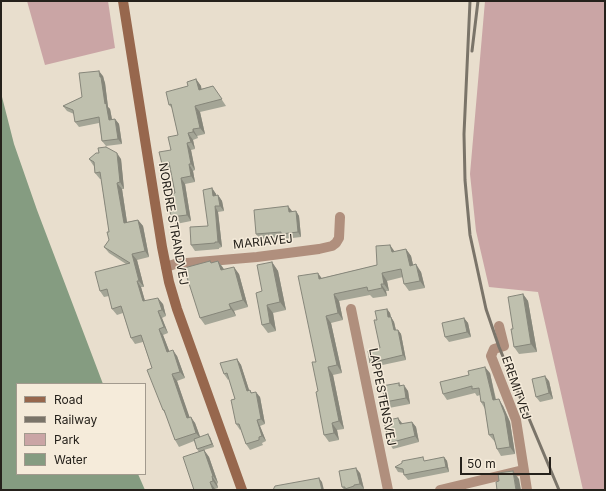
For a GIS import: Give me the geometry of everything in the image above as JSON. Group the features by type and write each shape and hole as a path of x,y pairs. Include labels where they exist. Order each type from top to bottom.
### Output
{"main road":[{"name":"NORDRE STRANDVEJ","path":"123,1 166,267 177,309 242,490"}],"street":[{"name":"MARIAVEJ","path":"166,267 175,264 311,250 332,246 339,238 340,217"},
{"name":"LAPPESTENSVEJ","path":"352,309 388,490"},
{"name":"EREMITVEJ","path":"499,326 504,346 494,349 491,356 516,420 527,490"},
{"path":"440,490 524,470"}],"green space":[{"path":"27,1 108,1 115,48 45,65"},
{"path":"485,1 605,1 605,490 583,490 538,292 489,287 476,231 470,174"}],"water":[{"path":"1,93 14,144 37,210 103,383 16,383 16,475 138,475 145,490 1,490"}],"building":[{"path":"99,71 109,120 115,119 118,139 102,141 99,117 75,122 73,110 63,106 82,97 79,73"},
{"path":"196,79 199,90 213,86 222,99 195,106 200,128 193,129 193,132 188,133 191,142 187,143 191,164 189,164 191,176 181,178 187,215 171,217 167,195 175,193 169,162 162,164 159,152 171,150 168,137 178,135 171,104 169,105 166,92 188,86 187,82"},
{"path":"106,147 117,153 120,182 117,183 124,223 138,220 145,251 132,254 139,281 137,281 143,301 158,298 162,310 158,311 164,327 159,329 167,352 173,350 180,372 172,374 187,418 191,417 196,433 175,440 147,370 152,368 141,335 131,338 121,306 112,309 107,289 100,291 95,272 130,263 104,247 109,240 107,232 109,232 100,172 95,173 94,162 89,159 96,153 99,153 98,148"},
{"path":"212,188 213,196 218,195 220,206 215,206 218,242 191,245 190,227 208,226 203,190"},
{"path":"288,206 289,212 296,211 298,232 256,234 254,210"},
{"path":"390,245 392,252 406,249 410,266 416,264 420,281 404,284 401,269 382,273 384,284 381,284 382,288 368,291 367,287 334,294 338,313 326,316 337,365 328,367 339,421 332,423 334,433 324,435 316,392 318,391 312,362 316,362 298,276 318,273 319,279 377,265 376,246"},
{"path":"210,261 211,263 218,261 221,270 234,267 243,300 229,304 231,309 200,318 184,268"},
{"path":"272,262 280,302 267,305 270,323 262,325 256,293 262,291 257,265"},
{"path":"523,294 531,344 514,347 508,297"},
{"path":"387,309 388,317 391,317 394,330 398,330 403,355 370,363 368,351 380,348 374,320 377,320 375,311"},
{"path":"464,318 467,332 445,337 442,323"},
{"path":"237,359 247,391 250,390 251,393 256,392 261,419 257,420 262,436 259,437 259,440 246,444 239,424 236,424 231,400 235,399 227,373 224,374 220,363"},
{"path":"485,367 493,400 499,399 505,415 510,447 497,449 493,434 489,435 484,402 481,402 479,388 472,389 472,386 443,394 440,382 469,375 468,371"},
{"path":"545,376 549,393 536,397 532,379"},
{"path":"399,383 399,386 404,385 406,398 385,402 382,386"},
{"path":"398,418 400,424 412,422 415,436 389,443 384,421"},
{"path":"208,434 212,444 197,449 194,439"},
{"path":"204,450 213,476 213,481 210,482 213,490 194,490 183,457"},
{"path":"423,457 424,461 444,457 446,467 404,475 403,469 395,467 402,463 402,461"},
{"path":"356,468 360,484 345,489 345,487 342,487 339,471"},
{"path":"513,471 516,490 497,490 496,482 499,481 498,473"},
{"path":"319,478 322,490 273,490 275,486"}],"railway":[{"path":"470,1 464,134 465,180 470,235 486,309 499,347 559,490"},
{"path":"472,51 478,1"}]}
